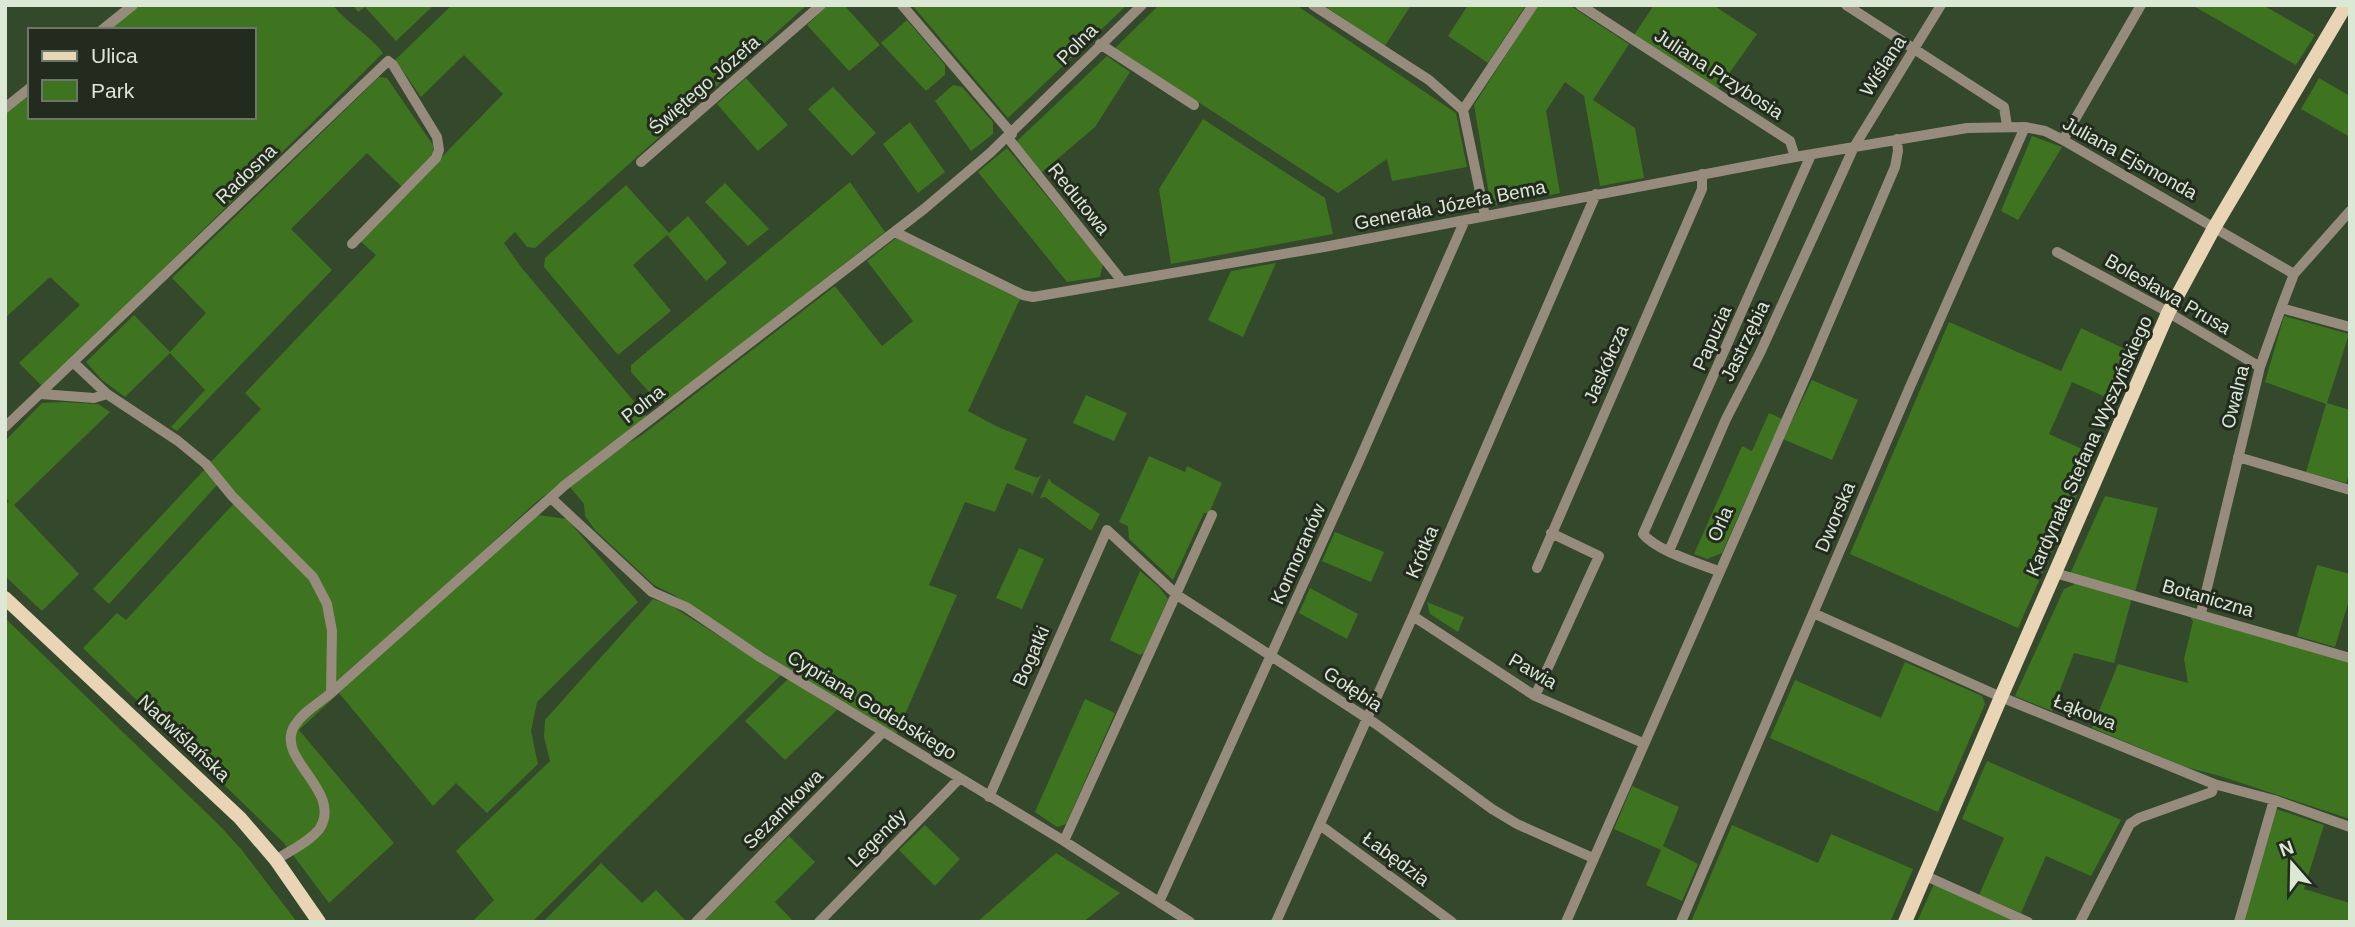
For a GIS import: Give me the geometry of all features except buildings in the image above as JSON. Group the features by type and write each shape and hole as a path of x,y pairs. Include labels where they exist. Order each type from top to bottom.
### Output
{"main road":[{"name":"Kardynała Stefana Wyszyńskiego","path":"1905,922 2168,313 2214,228 2346,5"},
{"name":"Nadwiślańska","path":"5,598 222,800 276,860 319,922"}],"street":[{"path":"104,28 133,5"},
{"name":"Świętego Józefa","path":"641,162 821,5"},
{"path":"902,5 1010,136"},
{"name":"Polna","path":"276,860 308,839 319,828 324,816 323,801 291,744 293,726 302,716 551,498 895,232 1010,136 1142,5"},
{"path":"1312,5 1429,80 1463,110 1485,216"},
{"path":"1463,110 1533,5"},
{"name":"Juliana Przybosia","path":"1580,5 1790,141 1795,157"},
{"path":"1846,5 2004,107 2007,126"},
{"name":"Wiślana","path":"1854,147 1941,5"},
{"path":"2063,140 2141,5"},
{"path":"1100,44 1194,106"},
{"name":"Radosna","path":"5,427 388,61 437,137 439,150 436,158 352,244"},
{"path":"5,108 28,90"},
{"name":"Generała Józefa Bema","path":"895,232 1023,295 1033,297 1324,247 1897,139 1967,128 2025,127"},
{"name":"Juliana Ejsmonda","path":"2025,127 2045,131 2063,140 2294,274"},
{"name":"Dworska","path":"1681,922 1909,389 2025,127"},
{"name":"Redutowa","path":"1010,136 1122,281"},
{"name":"Orla","path":"1566,922 1895,167 1897,139"},
{"name":"Jastrzębia","path":"1669,551 1726,419 1760,353 1854,147"},
{"name":"Papuzia","path":"1669,551 1643,534 1811,155"},
{"name":"Jaskółcza","path":"1537,568 1702,189 1702,174"},
{"name":"Krótka","path":"1276,922 1413,616 1596,194"},
{"name":"Owalna","path":"2201,613 2260,367 2281,308 2294,274 2350,211"},
{"name":"Kormoranów","path":"1159,902 1465,220"},
{"name":"Bolesława Prusa","path":"2057,252 2260,367"},
{"path":"2281,308 2350,327"},
{"path":"74,363 107,394 178,441 206,464 232,496 313,577 327,604 332,631 331,693"},
{"path":"41,394 94,398 107,394"},
{"path":"2238,457 2350,490"},
{"name":"Cypriana Godebskiego","path":"551,498 652,592 686,607 769,663 1064,841 1190,922"},
{"path":"1064,841 1212,515"},
{"name":"Gołębia","path":"1107,530 1177,595 1366,719 1492,809 1517,824 1593,858"},
{"name":"Bogatki","path":"989,797 1107,530"},
{"path":"1535,696 1599,556 1551,533"},
{"path":"1669,551 1718,571"},
{"name":"Botaniczna","path":"2055,573 2350,658"},
{"name":"Łąkowa","path":"1813,613 2001,696 2214,784 2274,800 2350,827"},
{"name":"Pawia","path":"1413,616 1535,696 1643,743"},
{"name":"Sezamkowa","path":"696,922 883,732"},
{"name":"Legendy","path":"819,922 960,779"},
{"path":"2080,922 2130,824 2139,818 2212,792 2214,784"},
{"path":"2239,922 2274,800"},
{"name":"Łabędzia","path":"1320,824 1452,922"},
{"path":"1926,876 2028,922"}],"green space":[{"path":"136,5 333,5 383,53 43,387 19,363 80,305 50,277 5,318 5,110 28,92 28,119 256,119 256,28 107,28"},
{"path":"353,5 434,5 396,41 365,7 358,12"},
{"path":"452,5 807,5 535,248 527,247 515,232 504,243 521,267 647,417 535,503 438,593 538,515 567,519 638,602 537,702 531,731 538,764 487,813 456,783 433,806 339,693 299,730 394,843 329,903 284,843 83,648 117,613 126,620 238,499 211,462 261,409 245,393 376,255 360,241 503,94 464,55 421,97 395,60"},
{"path":"828,5 844,5 880,45 849,71 807,25"},
{"path":"912,5 1127,5 1008,118"},
{"path":"1159,5 1296,5 1456,113 1467,167 1392,181 1387,159 1338,193 1115,48"},
{"path":"1323,5 1411,5 1385,46"},
{"path":"1468,5 1526,5 1488,63 1448,36"},
{"path":"1538,5 1569,5 1629,44 1593,100 1635,128 1644,178 1600,186 1584,96 1565,82 1546,111 1560,193 1491,206 1474,105"},
{"path":"1654,5 1713,5 1757,34 1718,89 1634,35"},
{"path":"2192,5 2263,5 2315,35 2296,65"},
{"path":"907,20 945,65 945,75 926,91 881,43"},
{"path":"1107,56 1130,72 1095,127 1041,173 1016,142"},
{"path":"379,77 387,78 433,145 433,154 402,187 367,153 291,229 332,270 177,431 171,427 205,390 170,353 125,397 102,380 86,362 134,315 170,352 206,313 172,278"},
{"path":"746,78 788,125 758,151 717,104"},
{"path":"2319,78 2350,96 2350,137 2301,109"},
{"path":"953,85 962,87 993,122 993,134 971,151 935,101"},
{"path":"833,87 876,133 852,156 808,109"},
{"path":"1203,119 1325,198 1333,234 1171,264 1159,189"},
{"path":"910,122 945,172 918,193 883,144"},
{"path":"2032,136 2062,147 2018,220 2001,211"},
{"path":"1007,148 1103,264 1100,277 1067,282 978,172"},
{"path":"850,182 885,232 665,403 659,395 651,394 631,372 631,365"},
{"path":"725,183 769,229 748,246 705,202"},
{"path":"626,185 669,233 688,216 727,263 706,281 667,235 633,265 671,311 618,355 544,267 545,258"},
{"path":"896,238 1020,299 968,411 1027,439 1014,469 1037,478 1041,475 1032,496 1031,493 1007,483 995,512 965,502 929,585 957,595 896,735 654,585 595,530 585,516 584,504 570,487 835,286 882,346 913,321 867,261"},
{"path":"1276,263 1243,337 1208,320 1231,271"},
{"path":"2284,316 2349,334 2327,403 2350,410 2350,472 2346,483 2306,472 2326,404 2265,382"},
{"path":"1949,322 2061,371 2081,328 2137,355 2117,402 2072,382 2049,434 2095,455 2018,628 1850,554"},
{"path":"1812,380 1858,400 1832,460 1783,439"},
{"path":"1086,395 1127,413 1114,441 1073,423"},
{"path":"42,403 98,404 110,412 14,505 79,574 42,611 5,576 5,505 9,501 5,497 5,441"},
{"path":"1769,413 1782,419 1722,553 1707,559 1694,554 1742,446 1752,451"},
{"path":"1149,456 1185,472 1187,466 1222,483 1209,513 1204,513 1173,580 1129,539 1128,526 1119,522"},
{"path":"205,469 217,485 109,604 93,589"},
{"path":"1049,478 1052,483 1100,514 1091,531 1045,497 1040,498"},
{"path":"2105,496 2158,508 2135,592 2070,574"},
{"path":"1335,532 1384,552 1371,582 1322,561"},
{"path":"1019,548 1044,559 1022,609 996,598"},
{"path":"2317,565 2350,574 2350,597 2335,647 2297,636"},
{"path":"1140,571 1159,587 1168,599 1144,653 1140,655 1110,640"},
{"path":"2077,583 2132,598 2114,663 2074,653 2052,711 2015,696 2064,589"},
{"path":"1310,588 1358,614 1347,639 1299,613"},
{"path":"653,599 670,605 781,675 532,922 472,922 494,900 456,851 550,761 544,737 545,720"},
{"path":"1427,602 1464,617 1458,632 1430,614"},
{"path":"2187,613 2350,662 2350,819 2186,767 2092,728 2118,664 2188,683 2184,659 2193,621"},
{"path":"5,618 222,828 297,922 5,922"},
{"path":"1905,662 1982,696 1985,704 1938,812 1770,738 1795,680 1881,718"},
{"path":"788,679 837,710 785,760 745,721"},
{"path":"1085,699 1115,713 1066,824 1057,827 1035,812"},
{"path":"1987,761 2121,820 2091,876 2046,856 2021,913 1979,895 2004,838 1962,819"},
{"path":"1632,786 1679,807 1663,846 1698,864 1682,901 1646,885 1661,850 1614,829"},
{"path":"2276,809 2324,825 2304,889 2350,903 2350,922 2244,922"},
{"path":"925,825 960,859 935,886 899,850"},
{"path":"1732,825 1818,863 1831,834 1913,869 1890,922 1691,922"},
{"path":"789,836 815,862 775,902 794,922 703,922"},
{"path":"1056,853 1120,893 1083,922 977,922"},
{"path":"601,863 642,903 656,890 687,922 543,922"},
{"path":"1934,884 2019,922 1917,922"}]}
